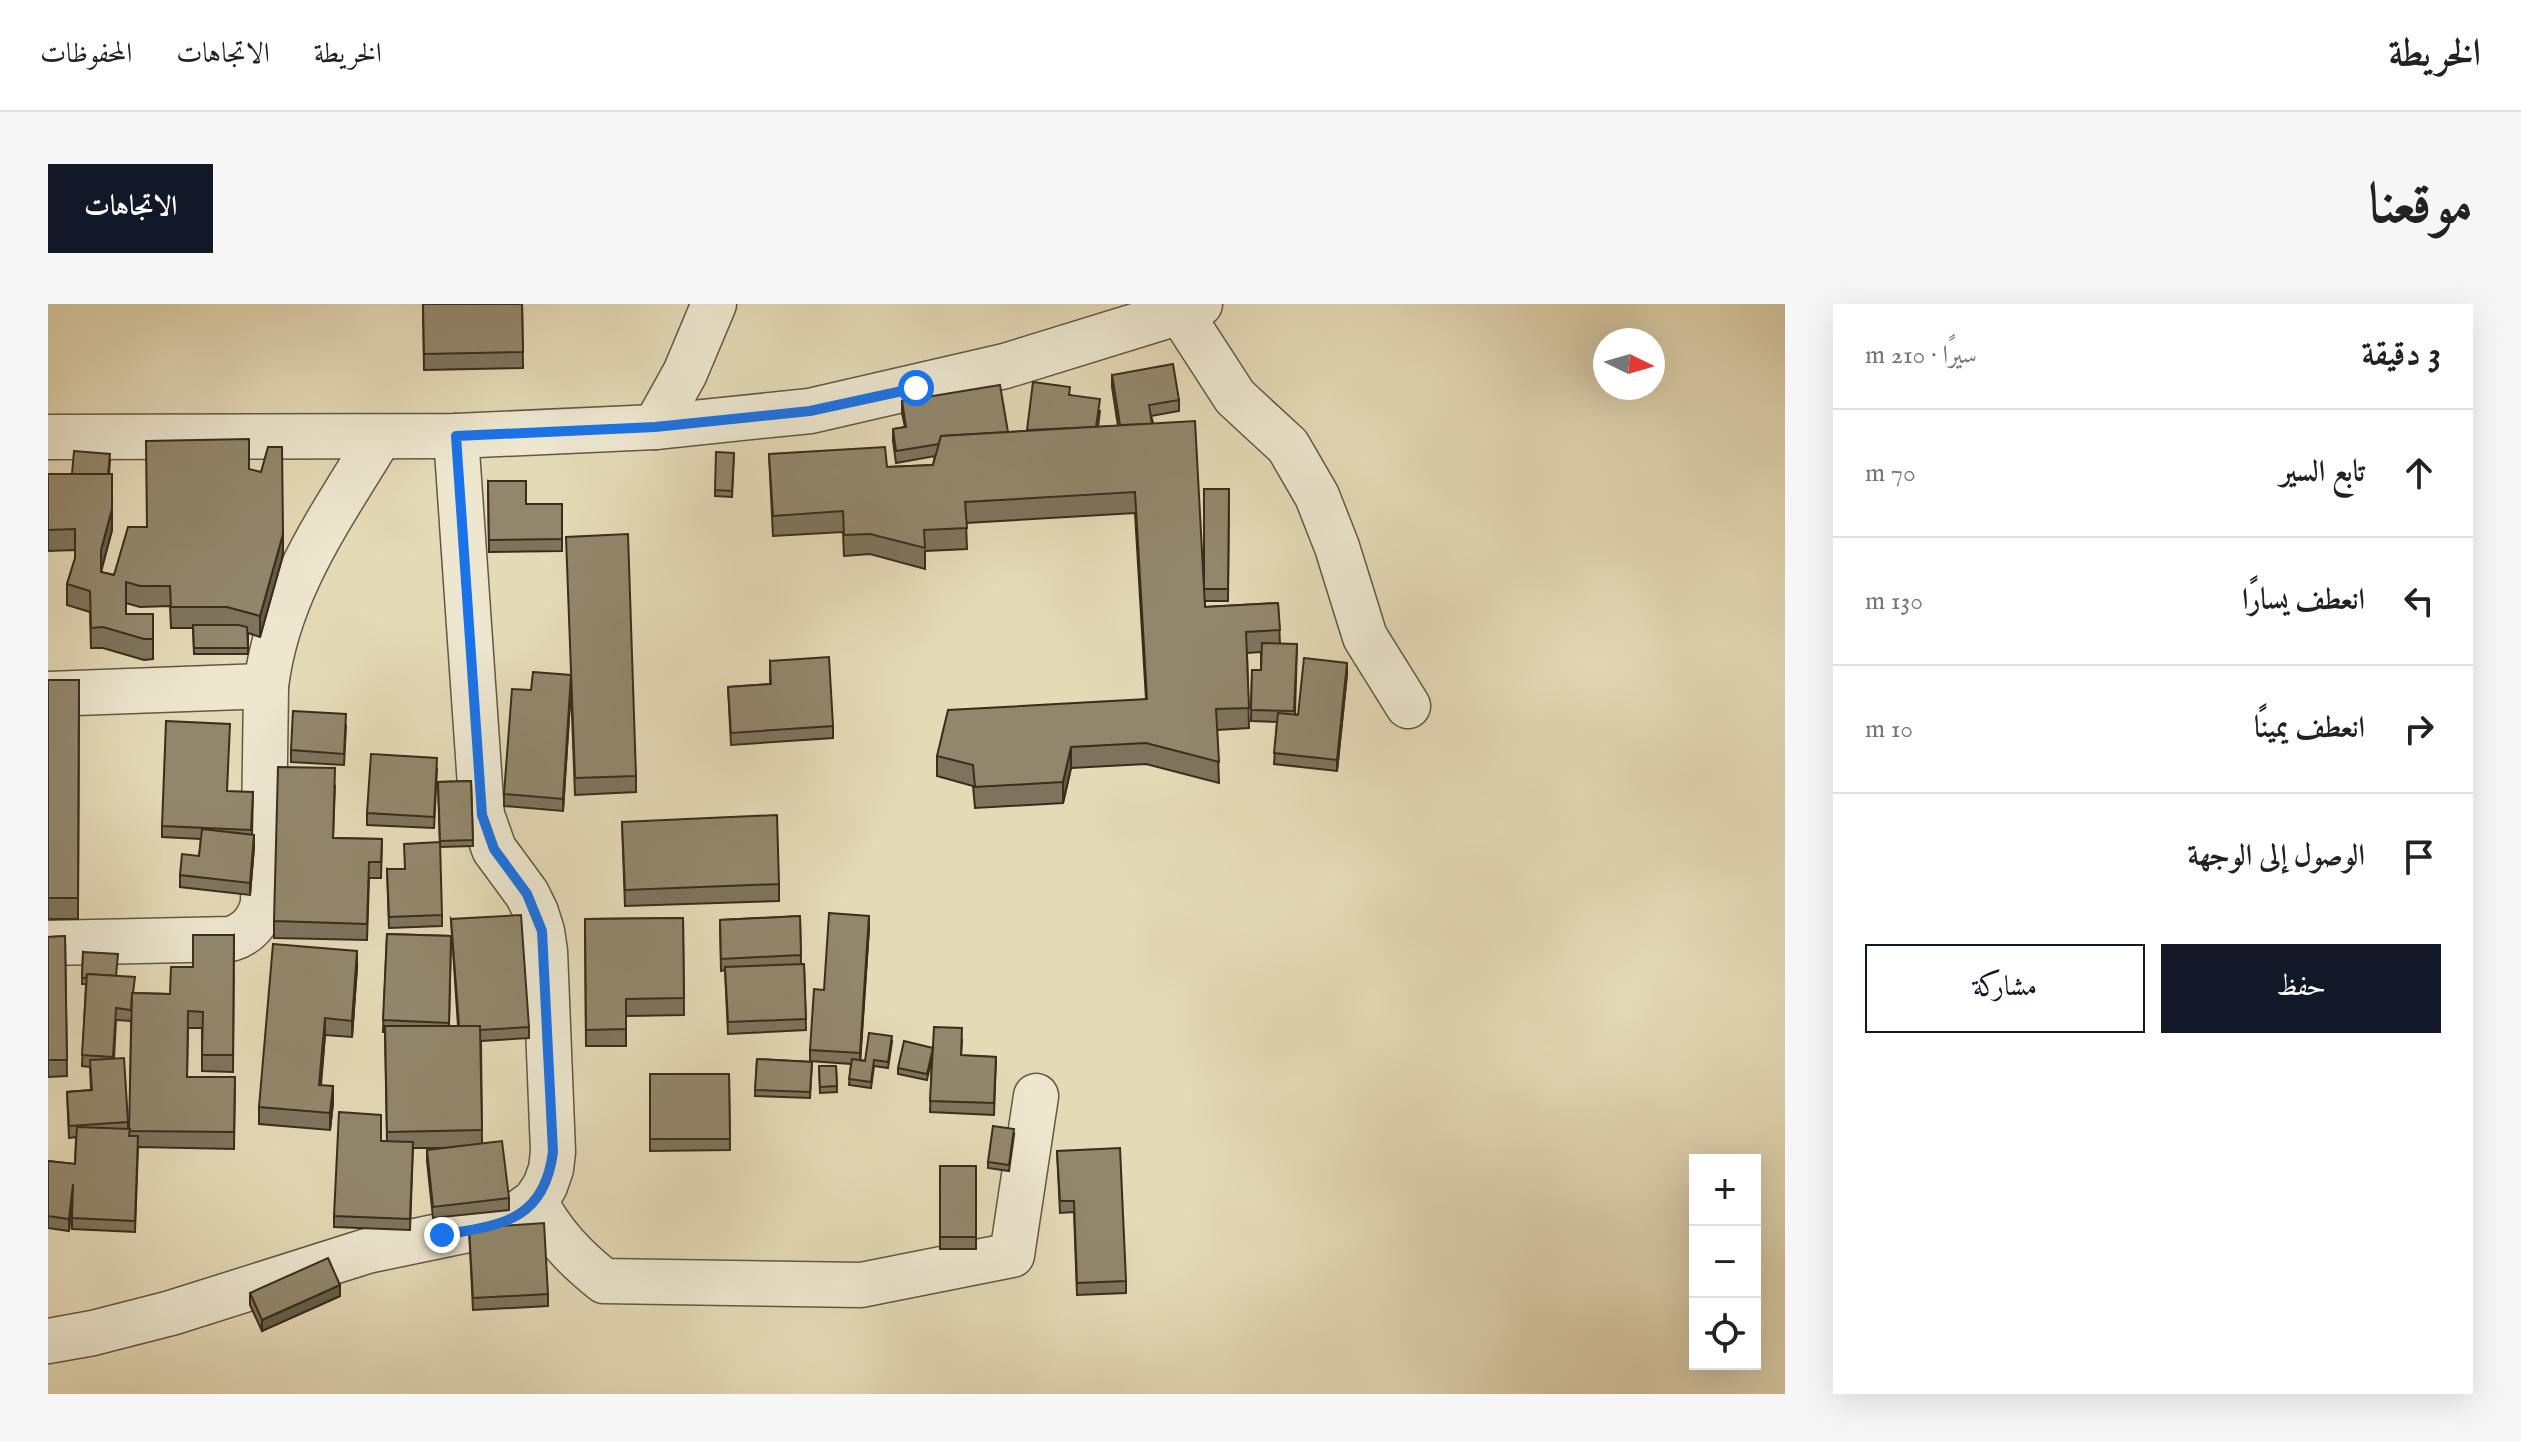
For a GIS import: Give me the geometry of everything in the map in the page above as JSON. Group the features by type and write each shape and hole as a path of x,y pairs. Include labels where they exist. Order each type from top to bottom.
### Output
{"street":[{"path":"655,427 685,373 714,304"},
{"path":"48,437 456,436 655,427 825,408 1005,366 1190,308 1235,397 1288,446 1317,496 1337,547 1365,637 1408,706"},
{"path":"48,1341 171,1313 367,1251 506,1222 535,1201 545,1186 553,1152 545,951 536,912 527,894 494,849 482,815 456,436"},
{"path":"48,943 218,940 242,935 260,916 263,904 266,686 270,655 290,593 379,438"},
{"path":"48,694 266,686"},
{"path":"535,1201 561,1242 604,1281 861,1285 1012,1255 1036,1096"}],"building":[{"path":"423,304 522,304 523,352 424,354"},
{"path":"1173,364 1179,400 1149,405 1152,424 1120,425 1112,375"},
{"path":"1033,382 1070,387 1069,395 1100,399 1096,427 1027,430"},
{"path":"1000,385 1008,432 941,436 939,444 896,451 893,429 906,427 902,401"},
{"path":"1195,421 1205,607 1278,603 1280,630 1246,632 1249,708 1216,709 1219,762 1146,743 1071,747 1063,782 975,787 973,765 937,756 948,710 1147,699 1135,492 965,502 967,528 924,530 925,548 870,534 844,535 843,511 773,516 769,454 885,447 887,467 933,465 941,436"},
{"path":"249,439 249,469 261,472 268,447 282,447 283,534 260,616 227,607 171,607 170,586 140,586 126,582 126,614 153,614 153,639 103,627 91,628 90,591 67,584 75,558 75,529 48,530 48,474 112,474 112,509 101,550 101,572 114,575 128,527 147,527 146,441"},
{"path":"74,451 110,454 108,474 72,474"},
{"path":"716,452 734,453 732,491 715,490"},
{"path":"488,481 526,481 526,504 562,504 562,539 489,540"},
{"path":"1204,489 1229,489 1228,589 1204,589"},
{"path":"628,534 636,776 575,778 566,537"},
{"path":"193,625 247,627 248,648 194,648"},
{"path":"1262,643 1297,644 1294,711 1251,710 1252,670 1261,670"},
{"path":"829,657 833,726 731,733 728,687 771,684 770,661"},
{"path":"1304,658 1347,663 1337,760 1274,753 1278,713 1298,715"},
{"path":"533,672 571,675 563,799 504,794 512,689 531,690"},
{"path":"48,680 79,680 78,898 48,898"},
{"path":"293,711 346,714 344,754 291,750"},
{"path":"166,721 230,724 227,791 253,792 251,830 162,826"},
{"path":"371,754 437,758 434,817 367,813"},
{"path":"278,767 335,768 333,838 382,839 381,862 369,862 367,924 274,921"},
{"path":"471,781 473,840 440,841 438,782"},
{"path":"777,815 779,884 625,890 622,822"},
{"path":"202,829 254,835 250,883 180,875 182,854 199,856"},
{"path":"440,842 442,915 389,917 387,869 405,869 404,844"},
{"path":"829,913 869,916 860,1053 810,1050 814,989 824,990"},
{"path":"521,915 529,1027 480,1030 480,1026 459,1026 451,919"},
{"path":"800,916 801,955 721,959 720,920"},
{"path":"683,918 684,998 626,999 626,1029 586,1030 585,919"},
{"path":"387,934 451,936 449,1023 383,1020"},
{"path":"193,935 234,935 233,1055 202,1055 203,1012 188,1011 187,1077 235,1077 234,1132 129,1131 132,993 170,994 171,967 193,967"},
{"path":"65,936 67,1060 48,1060 48,937"},
{"path":"273,944 357,951 352,1021 325,1018 319,1085 333,1086 330,1113 259,1107"},
{"path":"83,952 118,954 116,976 87,974 86,978 82,978"},
{"path":"804,964 806,1019 728,1022 725,967"},
{"path":"87,974 135,977 131,1010 116,1008 113,1057 82,1055"},
{"path":"385,1026 480,1026 482,1130 387,1132"},
{"path":"934,1027 962,1028 961,1055 996,1057 994,1103 930,1101"},
{"path":"869,1033 892,1036 888,1062 874,1060 871,1082 849,1079 852,1059 865,1061"},
{"path":"904,1041 933,1048 927,1074 898,1068"},
{"path":"124,1058 128,1122 69,1126 67,1092 92,1090 90,1060"},
{"path":"757,1059 812,1062 810,1092 755,1090"},
{"path":"819,1066 836,1066 837,1086 820,1087"},
{"path":"650,1074 729,1074 730,1139 650,1139"},
{"path":"339,1112 381,1115 381,1141 413,1142 410,1219 334,1216"},
{"path":"993,1126 1014,1129 1009,1165 988,1162"},
{"path":"77,1127 130,1129 129,1136 138,1136 135,1221 72,1218 73,1184 69,1219 48,1216 48,1161 75,1164"},
{"path":"502,1141 509,1198 433,1207 427,1150"},
{"path":"1120,1148 1126,1281 1077,1283 1074,1201 1060,1201 1057,1151"},
{"path":"940,1166 976,1166 976,1237 940,1237"},
{"path":"544,1223 548,1294 473,1298 469,1228"},
{"path":"328,1258 340,1285 262,1320 250,1293"}],"route":[{"path":"442,1235 489,1227 521,1213 535,1201 545,1186 553,1152 542,931 527,894 494,849 482,815 456,436 655,427 810,411 916,388"}]}
